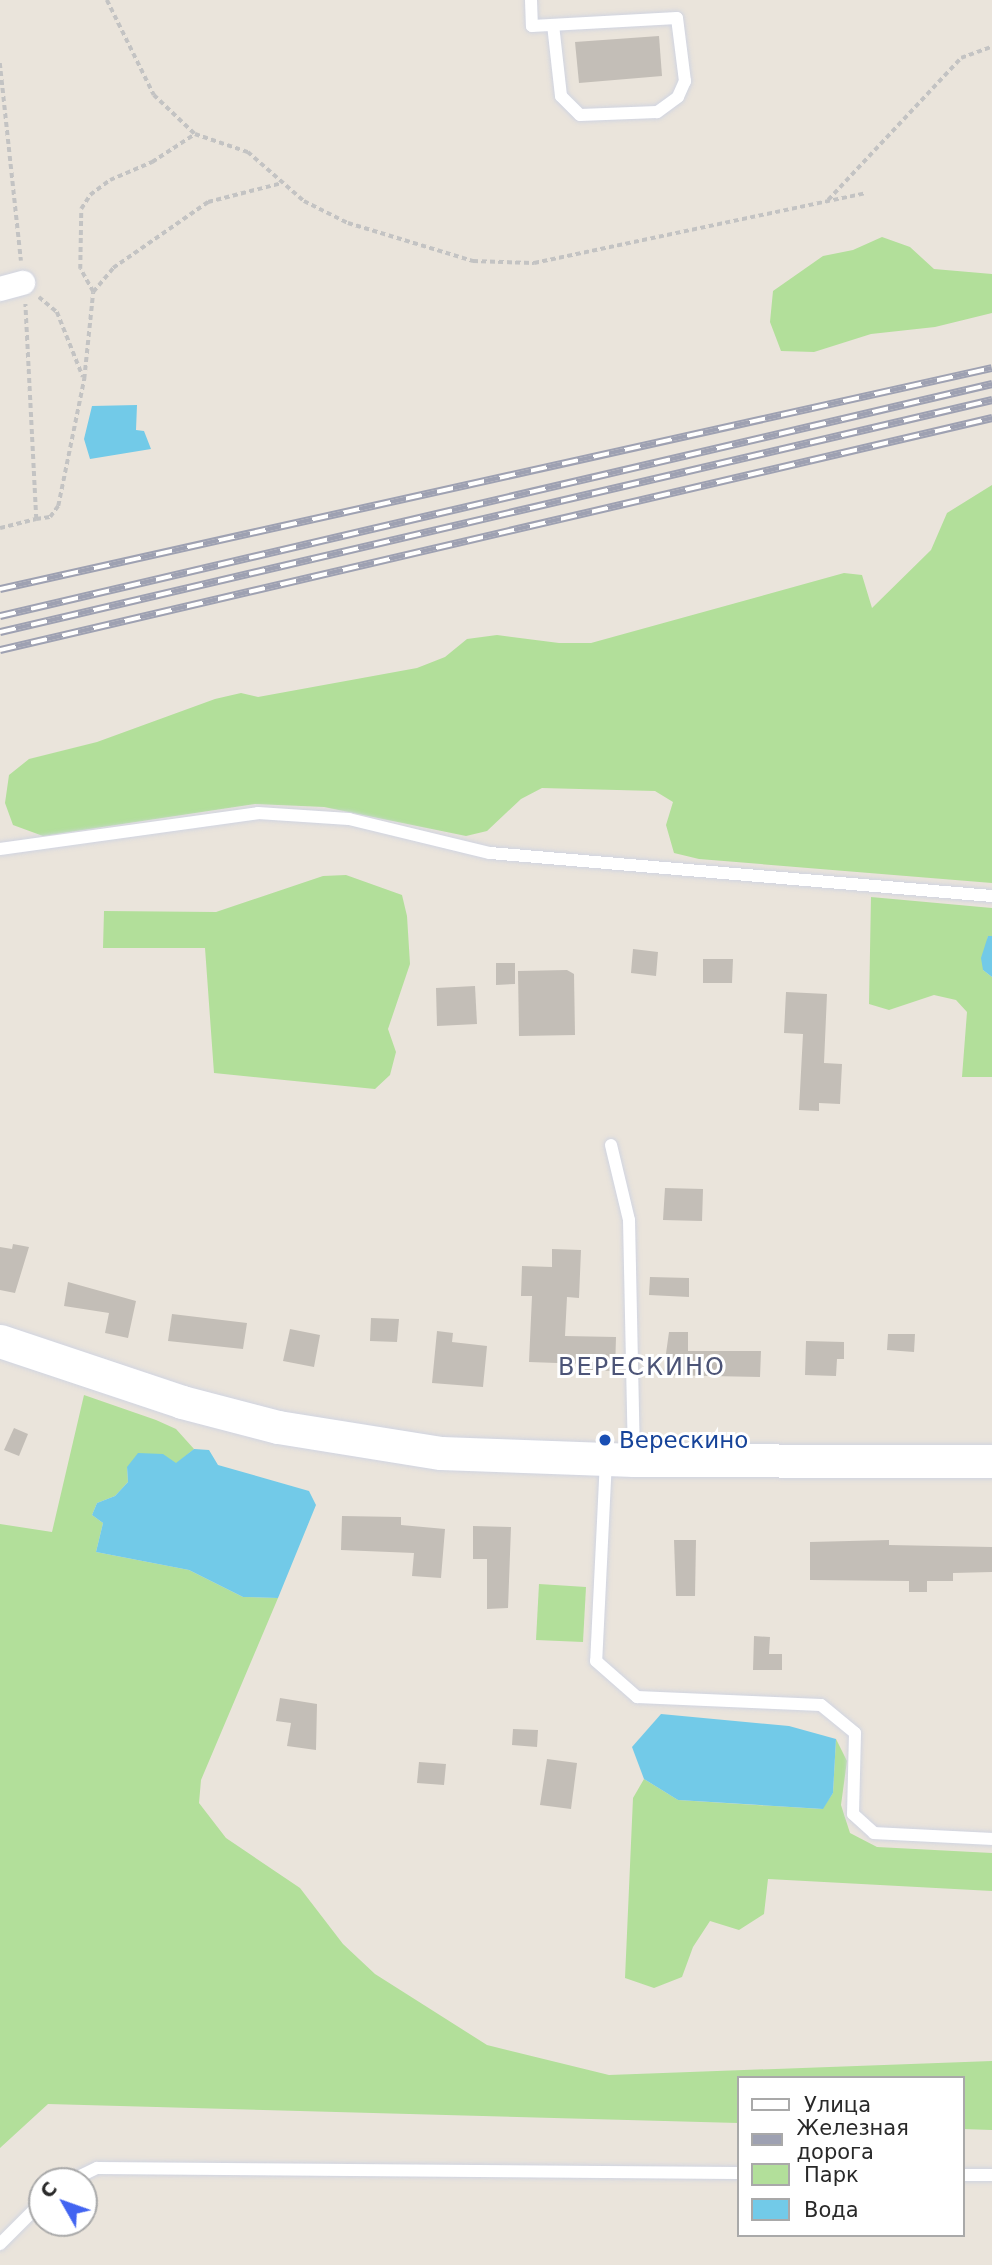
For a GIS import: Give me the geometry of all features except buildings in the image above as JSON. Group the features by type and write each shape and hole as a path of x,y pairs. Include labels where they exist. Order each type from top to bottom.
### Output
{"main road":[{"path":"0,1340 182,1402 278,1427 441,1453 620,1460 992,1461"}],"lane":[{"path":"530,0 532,26 677,18 685,82 678,97 657,112 580,115 561,96 553,25"},
{"path":"0,849 258,813 349,819 490,853 992,896"},
{"path":"611,1145 629,1220 620,1460 596,1661 637,1698 821,1705 855,1733 853,1814 874,1833 992,1839"},
{"path":"98,2168 736,2173"},
{"path":"964,2175 992,2175"},
{"path":"0,2244 28,2216"}],"path":[{"path":"107,0 154,95 195,134 248,152 304,201 348,223 474,261 534,263 866,193"},
{"path":"826,202 961,58 992,47"},
{"path":"93,292 80,269 81,209 90,195 195,134"},
{"path":"36,519 50,517 58,506 84,379 93,292 113,268 208,202 282,183"},
{"path":"12,286 57,313 84,379"}],"green space":[{"path":"882,237 910,247 934,269 992,274 992,313 935,327 871,334 814,352 781,351 770,322 773,291 823,256 853,250"},
{"path":"992,485 992,883 699,859 674,853 666,825 673,802 655,791 542,788 521,799 487,831 466,836 324,807 255,804 43,836 13,825 5,803 9,775 29,759 97,742 215,699 241,693 258,697 417,668 445,657 467,639 497,635 559,643 591,643 844,573 862,575 872,608 931,550 947,513"},
{"path":"346,875 402,895 407,916 410,964 388,1029 396,1052 390,1075 375,1089 214,1073 205,948 103,948 104,911 216,912 323,876"},
{"path":"871,897 992,908 992,936 988,936 983,970 992,977 992,1077 962,1077 967,1012 956,1000 934,995 889,1010 869,1004"},
{"path":"84,1395 176,1429 194,1449 176,1464 127,1467 128,1482 115,1496 97,1503 92,1515 103,1523 96,1552 189,1570 243,1597 278,1598 201,1780 199,1803 226,1838 300,1888 343,1944 375,1974 487,2045 609,2075 992,2061 992,2130 964,2129 964,2076 736,2076 736,2123 48,2104 0,2148 0,1524 52,1532"},
{"path":"539,1584 586,1587 583,1642 536,1640"},
{"path":"836,1739 847,1761 841,1805 850,1833 877,1847 992,1853 992,1891 768,1879 764,1914 739,1930 710,1921 693,1947 682,1977 654,1988 625,1978 633,1798 644,1779 678,1800 822,1809 833,1793"}],"water":[{"path":"137,405 136,430 144,431 151,449 90,459 84,439 92,406"},
{"path":"988,936 992,936 992,977 983,970 981,958"},
{"path":"194,1449 209,1450 218,1465 309,1491 316,1505 278,1598 243,1597 189,1570 96,1552 103,1523 92,1515 97,1503 115,1496 128,1482 127,1467 138,1453 163,1454 176,1463"},
{"path":"661,1714 789,1726 836,1739 833,1793 823,1809 678,1800 644,1779 632,1747"}],"railway":[{"path":"0,589 992,368"},
{"path":"0,616 992,384"},
{"path":"0,632 992,400"},
{"path":"0,650 992,418"}],"place":[{"name":"Верескино","path":"605,1440"}],"district":[{"name":"ВЕРЕСКИНО","path":"642,1368"}]}
